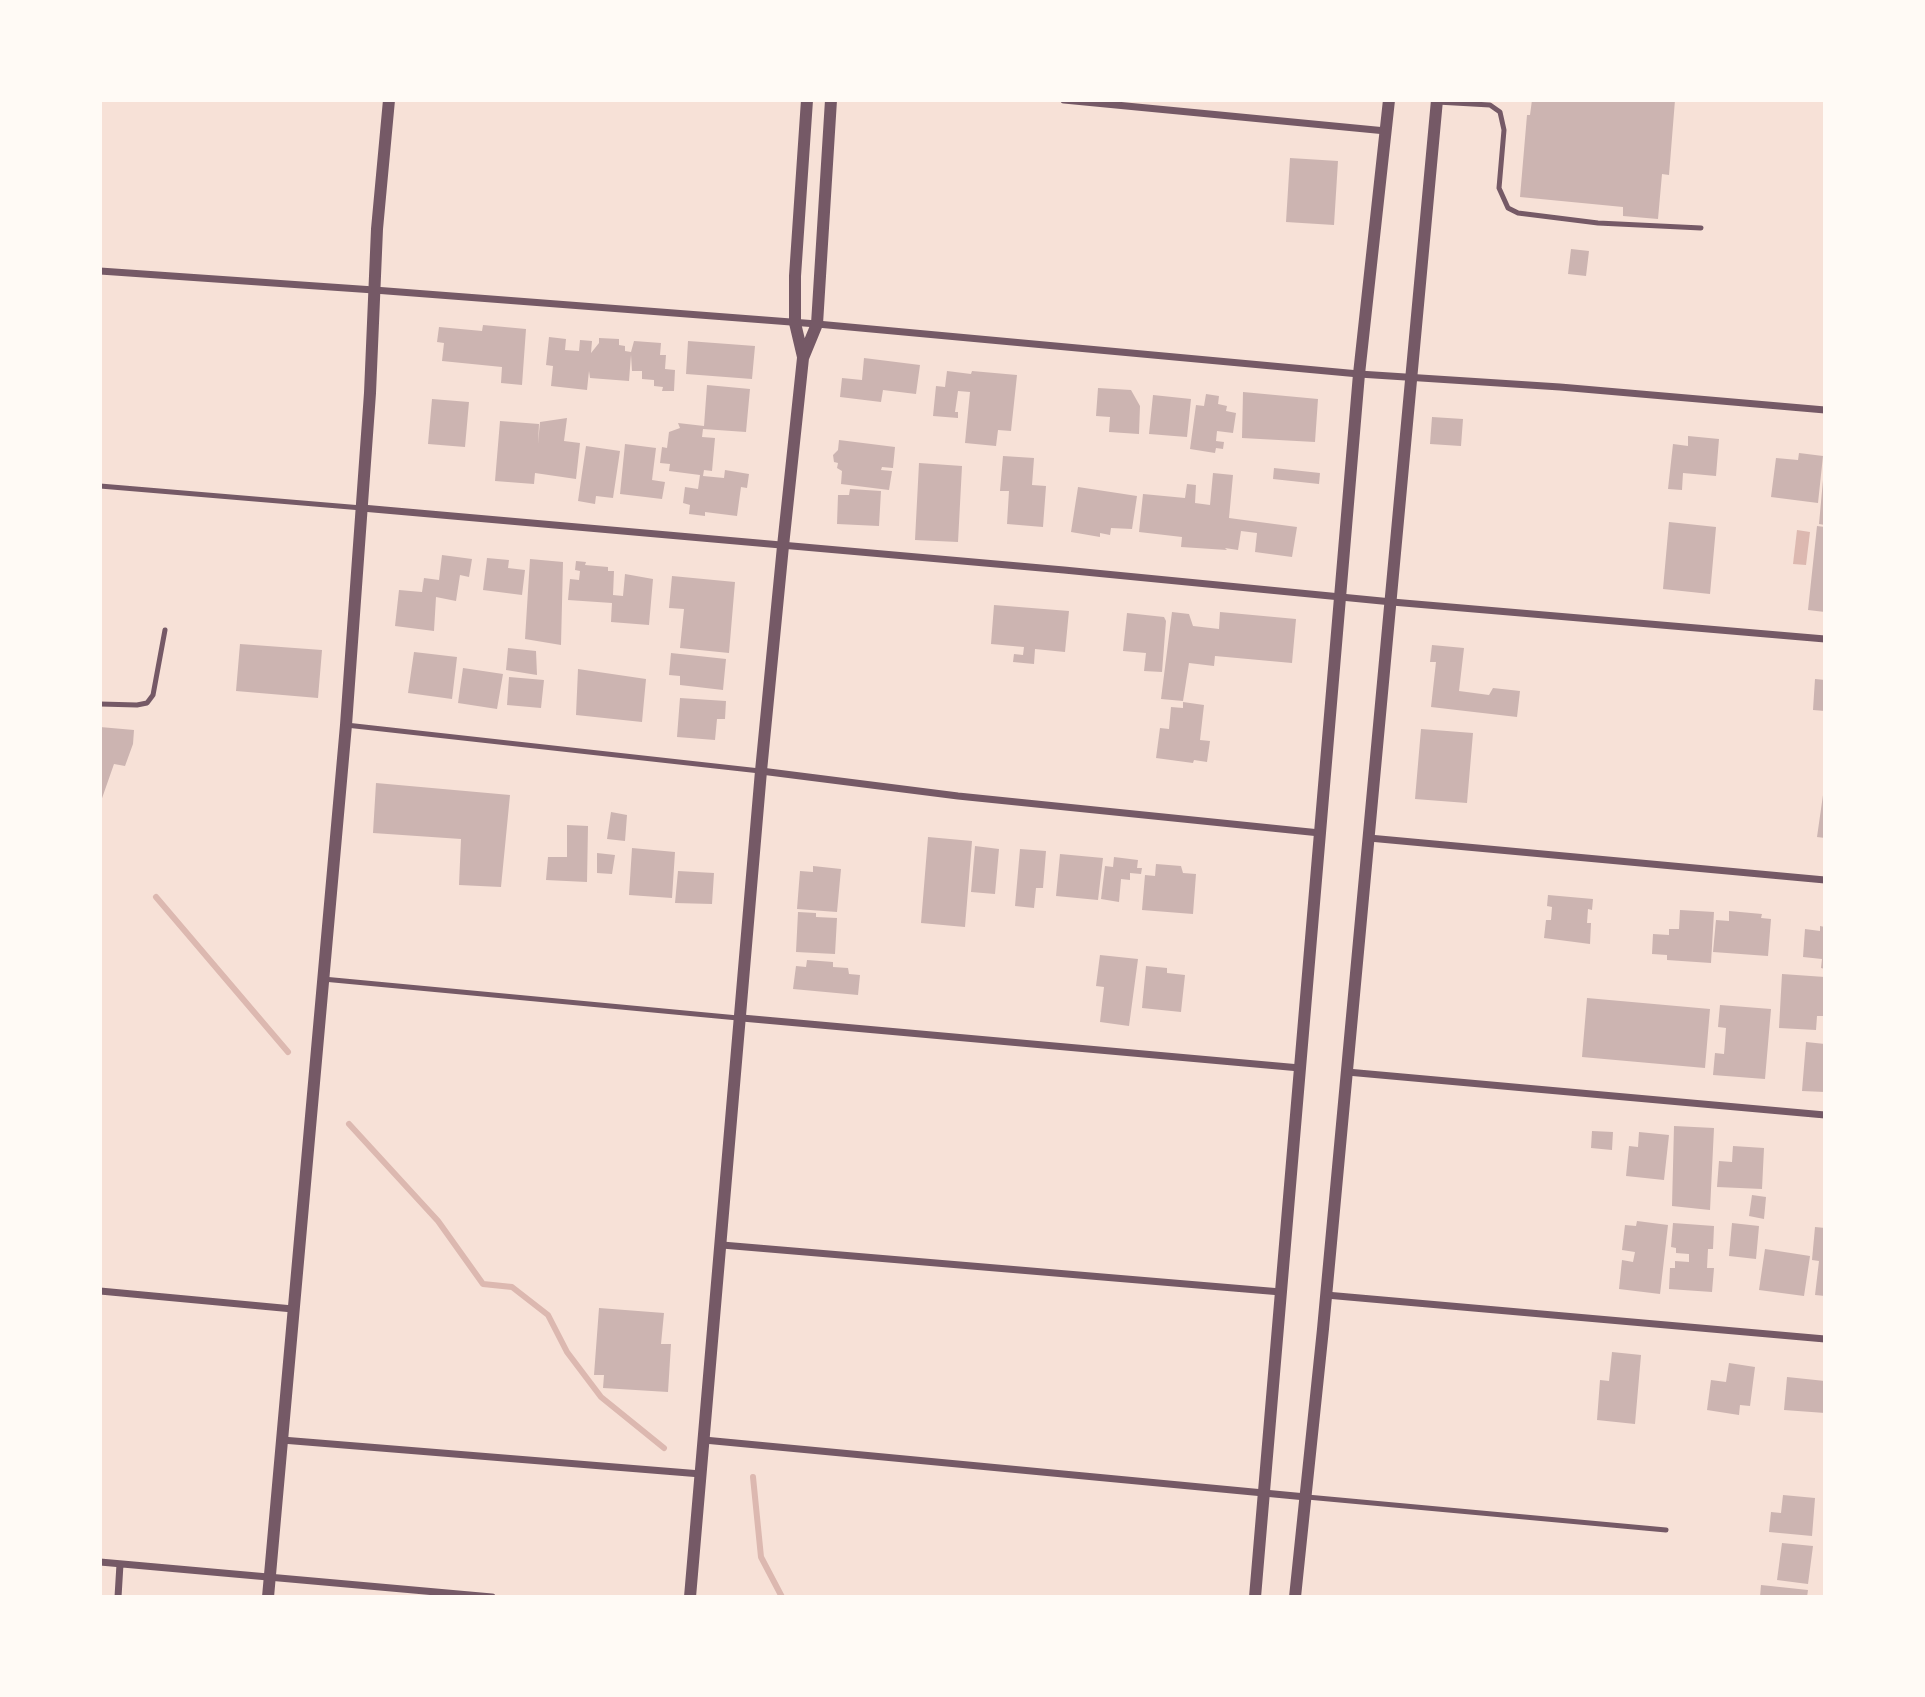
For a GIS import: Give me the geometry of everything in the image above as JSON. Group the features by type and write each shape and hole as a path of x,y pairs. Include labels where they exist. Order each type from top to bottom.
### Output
{"street":[{"path":"268,1597 346,724 370,393 377,229 389,100"},
{"path":"803,358 795,323 795,276 807,100"},
{"path":"690,1597 742,1018 761,771 783,547 803,358 817,324 831,100"},
{"path":"1064,100 1386,131"},
{"path":"1255,1597 1359,374 1389,100"},
{"path":"1295,1597 1307,1497 1392,602 1410,378 1437,101"},
{"path":"100,271 817,324 1359,374 1560,387 1825,410"},
{"path":"362,508 1339,598 1825,639"},
{"path":"761,771 958,796 1320,833"},
{"path":"1369,838 1825,880"},
{"path":"742,1018 1300,1068"},
{"path":"1347,1072 1825,1115"},
{"path":"722,1245 1281,1292"},
{"path":"100,1291 293,1309"},
{"path":"1326,1294 1825,1339"},
{"path":"282,1440 701,1474"},
{"path":"704,1440 1307,1497"},
{"path":"100,1562 492,1597"},
{"path":"118,1597 120,1564"}],"lane":[{"path":"1437,101 1490,105 1500,112 1504,130 1499,188 1508,208 1518,213 1598,223 1701,228"},
{"path":"100,486 362,508"},
{"path":"100,704 147,703 153,695 165,630"},
{"path":"346,724 761,771"},
{"path":"323,979 742,1018"},
{"path":"1307,1497 1666,1530"}],"shaded area":[{"path":"1797,530 1810,532 1806,565 1793,564"}],"building":[{"path":"1532,100 1675,100 1669,175 1662,174 1658,219 1623,216 1623,207 1520,197 1527,115 1530,115"},
{"path":"1290,158 1338,161 1334,225 1286,222"},
{"path":"1571,249 1589,251 1586,276 1568,274"},
{"path":"483,325 526,329 522,385 501,383 502,367 442,361 444,343 437,342 439,327 482,331"},
{"path":"549,337 566,339 565,350 579,351 580,340 592,341 591,353 599,343 599,338 619,339 619,345 625,346 625,351 631,352 634,341 661,343 660,355 666,355 665,369 675,370 674,391 662,391 663,387 654,386 654,380 642,379 642,371 632,371 631,355 629,381 590,378 589,371 587,390 551,386 553,366 546,365"},
{"path":"688,341 755,346 752,379 686,374"},
{"path":"864,358 920,365 916,394 883,390 881,402 840,397 842,378 862,380"},
{"path":"947,371 1017,375 1011,431 998,430 996,446 965,443 970,392 958,391 955,412 958,412 958,418 933,416 936,386 945,387"},
{"path":"707,385 750,389 746,432 703,429 702,437 715,438 712,471 704,470 703,476 724,478 725,470 749,474 747,488 741,487 737,516 705,512 705,516 689,514 690,505 683,503 685,487 698,489 700,475 669,471 670,464 660,463 662,447 667,448 669,432 680,428 678,423 704,426"},
{"path":"1098,388 1131,390 1140,406 1139,434 1109,432 1110,417 1096,416"},
{"path":"1243,392 1318,399 1315,442 1242,438"},
{"path":"1206,394 1219,396 1218,404 1227,406 1226,411 1236,413 1233,433 1217,431 1216,441 1224,442 1223,449 1216,448 1215,453 1190,449 1196,405 1204,406"},
{"path":"1153,395 1191,399 1187,437 1149,434"},
{"path":"432,399 469,402 465,447 428,444"},
{"path":"1432,417 1463,419 1461,446 1430,444"},
{"path":"567,418 564,441 580,443 576,479 535,473 534,484 495,481 500,421 539,424 538,444 540,422"},
{"path":"1688,436 1719,439 1716,476 1683,473 1682,490 1668,489 1673,444 1688,446"},
{"path":"839,440 895,447 893,468 882,467 881,470 892,471 889,490 841,484 842,471 837,468 838,463 834,462 833,455 838,450"},
{"path":"625,444 656,448 652,480 665,482 662,499 620,494"},
{"path":"586,446 620,451 613,498 596,496 595,504 578,501"},
{"path":"1799,453 1823,456 1818,503 1771,497 1776,458 1798,460"},
{"path":"1003,456 1034,458 1032,485 1046,486 1043,527 1007,524 1009,491 1000,491"},
{"path":"919,463 962,466 958,542 915,540"},
{"path":"1274,468 1320,473 1319,484 1273,479"},
{"path":"1213,473 1233,475 1229,518 1297,527 1292,557 1255,552 1257,533 1241,531 1238,550 1225,548 1227,550 1181,547 1182,537 1139,532 1143,494 1185,498 1187,484 1196,485 1195,503 1210,505"},
{"path":"1825,480 1825,525 1819,524"},
{"path":"1078,487 1137,496 1132,529 1111,528 1110,535 1100,533 1100,537 1071,532"},
{"path":"850,489 881,491 879,526 837,524 838,495 849,495"},
{"path":"1669,522 1716,527 1710,594 1663,589"},
{"path":"1817,526 1825,527 1825,612 1808,610"},
{"path":"442,555 472,559 469,577 460,575 456,601 436,597 434,631 395,626 399,590 422,592 424,578 439,580"},
{"path":"487,558 509,560 508,568 525,570 522,595 483,590"},
{"path":"530,559 563,562 561,645 525,639"},
{"path":"576,561 586,562 585,565 608,567 608,571 614,571 613,595 623,596 625,574 653,579 649,625 611,622 612,603 568,600 570,579 579,580 580,571 575,570"},
{"path":"672,576 735,582 729,653 680,648 684,609 669,608"},
{"path":"994,605 1069,611 1065,652 1035,649 1034,664 1013,662 1014,654 1023,655 1024,647 991,644"},
{"path":"1172,612 1189,614 1193,626 1219,629 1220,612 1296,619 1292,663 1215,656 1214,666 1189,663 1183,701 1161,699"},
{"path":"1127,613 1164,617 1166,621 1162,672 1144,671 1146,653 1123,651"},
{"path":"240,644 322,650 318,698 236,691"},
{"path":"1432,645 1464,648 1459,691 1489,695 1493,688 1520,691 1517,717 1431,707 1436,662 1430,662"},
{"path":"508,648 536,651 537,675 506,670"},
{"path":"414,652 457,657 452,699 408,693"},
{"path":"671,653 726,659 723,690 680,685 680,676 669,675"},
{"path":"463,668 503,674 497,709 458,703"},
{"path":"578,669 646,679 642,722 576,715"},
{"path":"509,677 544,680 541,708 507,705"},
{"path":"1815,679 1825,680 1825,711 1813,710"},
{"path":"680,698 726,701 725,719 717,719 715,740 677,737"},
{"path":"1183,702 1204,705 1200,740 1210,741 1207,762 1156,758 1160,728 1169,729 1171,707 1183,708"},
{"path":"100,727 134,730 133,744 125,766 114,764 100,804"},
{"path":"1421,729 1473,733 1467,803 1415,799"},
{"path":"376,783 510,795 501,887 459,885 461,839 373,833"},
{"path":"1825,788 1825,838 1817,837"},
{"path":"611,812 627,815 625,841 607,839"},
{"path":"567,825 588,826 587,882 546,880 548,857 567,857"},
{"path":"928,837 972,841 965,927 921,923"},
{"path":"975,846 999,849 995,894 971,892"},
{"path":"632,848 675,852 672,898 629,895"},
{"path":"1020,849 1046,851 1043,888 1036,888 1034,908 1015,906"},
{"path":"597,853 615,855 612,874 597,873"},
{"path":"1060,854 1103,858 1098,900 1056,896"},
{"path":"1114,857 1138,860 1137,868 1142,868 1141,874 1130,873 1130,880 1121,879 1119,902 1101,899 1105,866 1113,867"},
{"path":"1156,864 1181,866 1183,873 1196,874 1193,914 1142,910 1145,875 1155,876"},
{"path":"813,866 841,869 837,912 797,909 800,871 813,872"},
{"path":"678,871 714,873 712,904 675,903"},
{"path":"1548,895 1593,899 1592,910 1588,909 1587,923 1591,923 1590,944 1544,938 1546,920 1551,920 1552,907 1547,906"},
{"path":"1680,910 1714,912 1711,963 1667,960 1667,955 1652,954 1653,934 1669,935 1669,929 1679,929"},
{"path":"1729,911 1762,914 1761,918 1771,919 1768,956 1713,952 1716,920 1729,921"},
{"path":"798,912 816,913 816,917 837,918 835,954 796,952"},
{"path":"1820,926 1825,927 1825,969 1821,968 1822,959 1803,957 1805,929 1820,931"},
{"path":"1100,955 1138,959 1129,1026 1100,1022 1104,987 1096,986"},
{"path":"807,960 833,962 833,967 848,968 849,974 860,975 858,995 793,989 796,966 806,967"},
{"path":"1146,966 1167,968 1167,973 1185,975 1181,1012 1142,1008"},
{"path":"1782,974 1825,977 1825,1016 1817,1016 1816,1030 1779,1028"},
{"path":"1587,998 1710,1009 1705,1068 1582,1057"},
{"path":"1720,1005 1771,1009 1765,1079 1713,1075 1715,1053 1724,1054 1726,1028 1718,1027"},
{"path":"1806,1042 1825,1044 1825,1092 1802,1091"},
{"path":"1674,1126 1714,1128 1710,1210 1672,1206"},
{"path":"1592,1131 1613,1132 1612,1150 1591,1148"},
{"path":"1639,1132 1669,1135 1664,1180 1626,1176 1629,1146 1638,1147"},
{"path":"1733,1146 1764,1148 1762,1189 1717,1187 1719,1161 1732,1162"},
{"path":"1752,1195 1766,1197 1764,1219 1749,1216"},
{"path":"1637,1221 1668,1225 1660,1294 1619,1289 1622,1260 1633,1262 1635,1252 1622,1250 1625,1225 1636,1226"},
{"path":"1673,1223 1714,1226 1713,1249 1708,1249 1707,1268 1714,1268 1712,1292 1669,1289 1670,1268 1675,1268 1675,1261 1689,1262 1689,1254 1676,1253 1676,1248 1671,1247"},
{"path":"1732,1223 1759,1226 1756,1259 1729,1256"},
{"path":"1815,1227 1825,1228 1825,1296 1815,1295 1819,1261 1812,1260"},
{"path":"1765,1249 1810,1256 1804,1296 1759,1290"},
{"path":"599,1308 664,1313 661,1344 671,1344 668,1392 603,1388 604,1375 594,1375"},
{"path":"1612,1352 1641,1355 1635,1424 1597,1420 1600,1380 1609,1381"},
{"path":"1729,1363 1755,1367 1750,1406 1740,1405 1739,1415 1707,1410 1711,1380 1726,1382"},
{"path":"1787,1377 1825,1381 1825,1413 1784,1410"},
{"path":"1783,1495 1815,1498 1812,1536 1769,1532 1771,1512 1781,1513"},
{"path":"1782,1543 1813,1546 1808,1584 1777,1580"},
{"path":"1761,1585 1808,1590 1807,1597 1760,1597"}],"waterway":[{"path":"156,897 288,1052"},
{"path":"349,1124 438,1221 483,1284 512,1287 548,1315 567,1352 601,1397 664,1448"},
{"path":"753,1477 761,1557 782,1597"}]}
